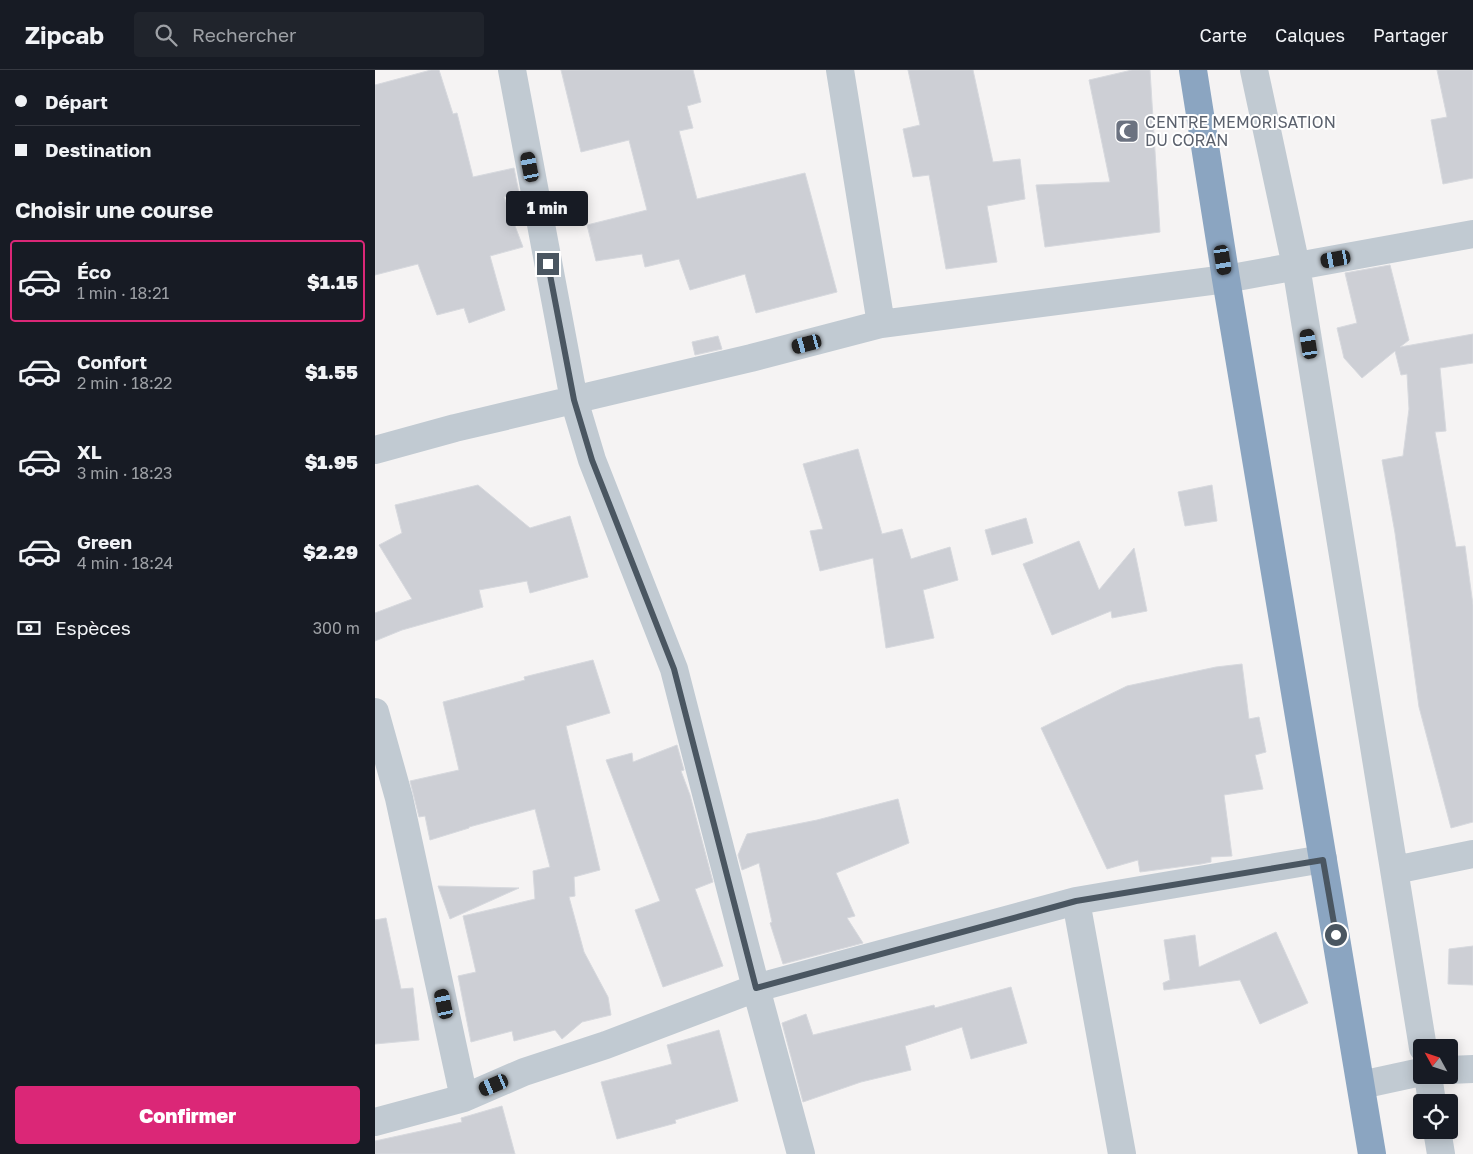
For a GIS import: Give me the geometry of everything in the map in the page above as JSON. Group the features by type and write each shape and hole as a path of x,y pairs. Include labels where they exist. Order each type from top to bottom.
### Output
{"highway":[{"path":"1193,70 1226,280 1372,1154"}],"street":[{"path":"512,70 574,400 592,460 674,669 801,1154"},
{"path":"840,70 881,324"},
{"path":"1254,70 1296,266 1422,1039"},
{"path":"375,450 455,428 751,358 881,324 1226,280 1473,234"},
{"path":"375,712 399,798 464,1098"},
{"path":"1395,870 1473,854"},
{"path":"375,1122 464,1098 525,1072 605,1045 756,988 1076,901 1323,860"},
{"path":"1076,901 1122,1154"},
{"path":"1458,1070 1473,1069"},
{"path":"1361,1085 1413,1074"},
{"path":"1438,1139 1441,1154"}],"building":[{"path":"431,70 439,70 453,114 457,113 473,177 514,168 519,193 504,197 523,247 490,256 505,310 469,323 464,308 437,315 418,264 375,275 375,85"},
{"path":"561,70 693,70 701,102 687,106 693,128 679,131 697,199 805,173 837,292 756,313 745,274 690,290 679,259 645,267 642,254 596,261 587,225 647,210 629,140 581,152"},
{"path":"908,70 973,70 993,162 1020,159 1025,199 987,206 997,262 946,269 929,175 913,177 903,129 920,125"},
{"name":"CENTRE MEMORISATION DU CORAN","path":"1132,70 1150,70 1160,232 1045,247 1036,185 1110,182 1089,80"},
{"path":"1437,70 1473,70 1473,178 1443,184 1431,120 1447,117"},
{"path":"1390,265 1409,340 1400,347 1473,334 1473,363 1440,368 1446,431 1435,432 1456,547 1465,546 1473,605 1473,822 1451,828 1419,707 1395,533 1382,460 1403,456 1409,409 1407,374 1401,375 1395,351 1362,378 1344,358 1337,328 1357,323 1345,273"},
{"path":"718,336 722,349 695,355 692,342"},
{"path":"858,449 882,534 902,529 911,559 950,547 958,580 923,590 934,638 886,648 873,558 820,571 810,531 823,529 803,464"},
{"path":"478,485 530,528 570,516 588,577 530,593 527,581 479,590 483,607 402,630 375,641 375,613 412,599 379,545 402,533 395,505"},
{"path":"1212,485 1217,521 1185,526 1178,492"},
{"path":"1026,518 1033,543 992,555 985,530"},
{"path":"1079,541 1099,590 1134,548 1147,611 1112,618 1111,611 1052,635 1023,564"},
{"path":"593,660 610,713 566,726 600,870 574,877 575,896 569,897 584,952 608,997 611,1015 582,1022 562,1039 555,1030 514,1041 512,1031 471,1042 458,976 476,972 463,916 535,899 533,871 550,867 535,809 430,840 425,816 419,817 410,781 459,770 443,702 525,680 524,677"},
{"path":"1242,664 1249,719 1259,717 1266,752 1255,755 1263,789 1224,795 1232,856 1211,857 1211,862 1140,872 1138,860 1107,869 1041,728 1127,686 1216,667"},
{"path":"677,745 684,770 681,771 690,795 713,882 695,889 723,966 663,987 635,910 660,901 606,760 632,753 633,762"},
{"path":"898,799 909,843 836,873 855,916 847,918 863,943 783,964 770,923 772,922 759,863 742,870 738,855 747,834 817,820"},
{"path":"438,886 519,888 450,919"},
{"path":"386,918 401,989 413,988 419,1040 375,1044 375,920"},
{"path":"1276,932 1308,1003 1260,1024 1240,980 1164,990 1163,983 1170,980 1164,940 1195,935 1199,967"},
{"path":"1473,946 1473,985 1448,984 1449,949"},
{"path":"1011,987 1027,1043 971,1059 962,1027 905,1046 911,1070 861,1082 803,1102 782,1023 806,1014 813,1035 934,1005 935,1008"},
{"path":"719,1030 738,1101 675,1120 676,1123 617,1139 601,1082 672,1064 667,1045"},
{"path":"502,1106 515,1154 375,1154 375,1141 462,1122 461,1118"}],"place":[{"name":"CENTRE MEMORISATION DU CORAN","path":"1127,131"}],"route":[{"path":"548,264 574,400 592,460 674,669 756,988 1076,901 1323,860 1336,935"}]}
